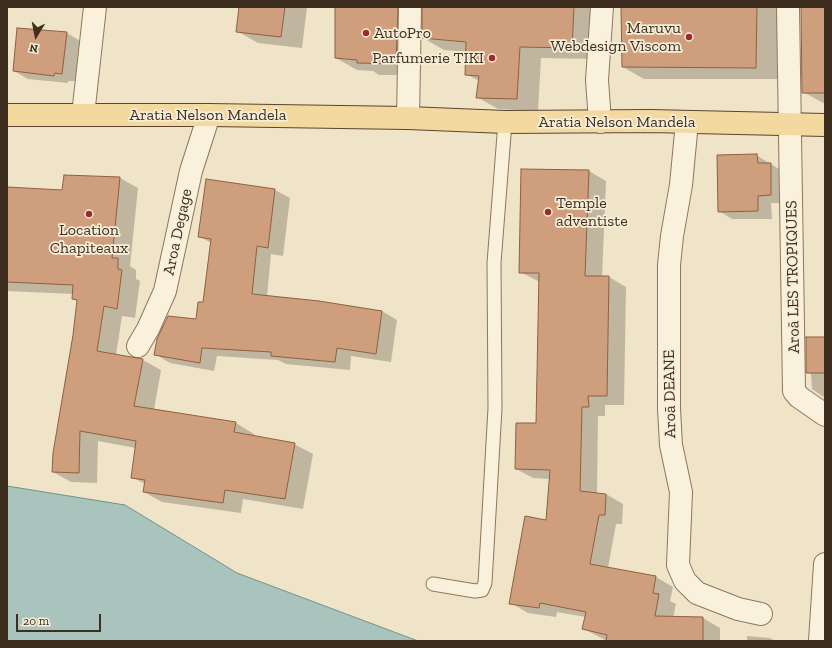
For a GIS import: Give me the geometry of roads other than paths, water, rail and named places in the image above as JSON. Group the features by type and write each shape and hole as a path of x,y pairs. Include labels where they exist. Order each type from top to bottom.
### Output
{"main road":[{"name":"Aratia Nelson Mandela","path":"7,115 209,115 408,118 505,122 687,122 825,125"}],"street":[{"path":"83,115 95,7"},
{"path":"408,118 410,7"},
{"path":"600,122 597,80 602,7"},
{"path":"788,7 791,124"},
{"name":"Aroa Degage","path":"138,346 148,330 165,291 191,171 209,115"},
{"name":"Aroā DEANE","path":"687,122 682,185 672,236 669,265 669,409 671,445 681,492 678,564 685,582 697,593 738,609 761,614"},
{"name":"Aroā LES TROPIQUES","path":"791,124 794,391 799,397 825,415"},
{"path":"820,641 825,564"}],"lane":[{"path":"433,584 475,591 482,590 485,583 495,408 494,263 505,122"}],"water":[{"path":"7,486 125,505 237,573 418,641 7,641"}],"place":[{"name":"AutoPro","path":"366,33"},
{"name":"Maruvu Webdesign Viscom","path":"689,37"},
{"name":"Parfumerie TIKI","path":"492,58"},
{"name":"Temple adventiste","path":"548,212"},
{"name":"Location Chapiteaux","path":"89,214"}]}
